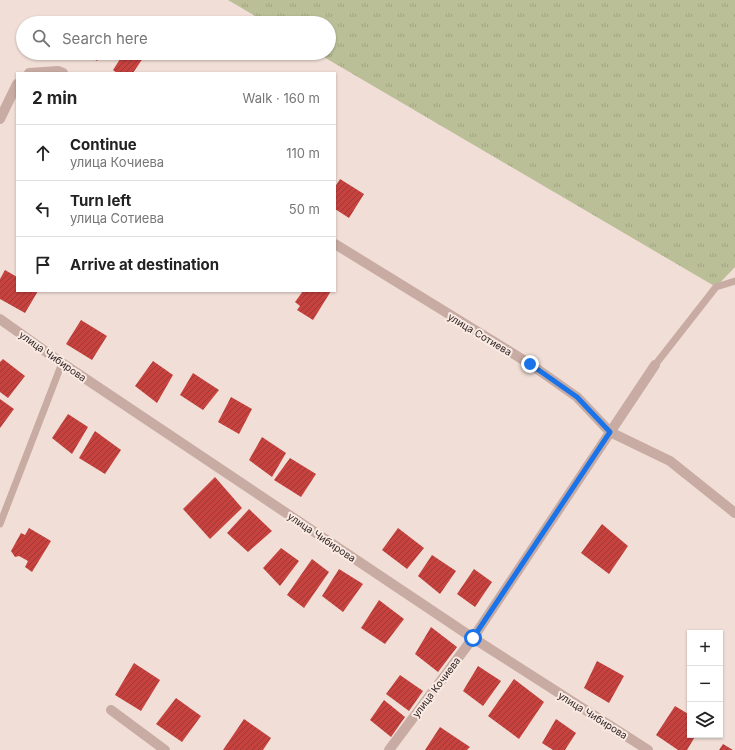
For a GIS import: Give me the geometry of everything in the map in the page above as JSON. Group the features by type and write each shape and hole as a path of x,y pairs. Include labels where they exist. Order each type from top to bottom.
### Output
{"street":[{"path":"43,72 60,72"},
{"path":"0,119 16,86"},
{"name":"улица Сотиева","path":"336,245 530,364 577,397 610,432 670,461 735,513"},
{"name":"улица Чибирова","path":"0,319 62,363 473,638 648,750"},
{"name":"улица Кочиева","path":"389,750 473,638 655,365"},
{"path":"111,710 165,750"}],"lane":[{"path":"655,365 716,287 735,281"},
{"path":"0,524 62,363"}],"green space":[{"path":"228,0 735,0 735,267 716,287 329,60 336,60 336,16 255,16"}],"building":[{"path":"119,60 142,60 134,72 116,72 113,70"},
{"path":"340,179 364,194 349,218 336,210 336,185"},
{"path":"5,270 16,276 16,292 37,292 25,313 0,299 0,279"},
{"path":"302,292 330,292 313,320 297,310 300,306 295,302"},
{"path":"81,320 107,336 92,360 66,344"},
{"path":"3,359 25,376 8,398 0,392 0,362"},
{"path":"153,361 173,375 157,403 135,386"},
{"path":"193,373 219,390 203,410 180,395"},
{"path":"231,397 252,409 239,434 218,422"},
{"path":"0,399 14,409 0,428"},
{"path":"68,414 88,427 72,454 52,438"},
{"path":"95,431 121,450 105,474 79,458"},
{"path":"262,437 286,453 272,477 249,460"},
{"path":"290,458 316,474 301,497 274,480"},
{"path":"215,477 242,508 210,539 183,509"},
{"path":"249,509 272,531 248,552 227,533"},
{"path":"602,524 628,546 609,574 581,553"},
{"path":"29,528 51,541 32,572 25,567 28,561 19,556 15,557 11,551 21,533 25,535"},
{"path":"398,528 424,548 407,569 382,550"},
{"path":"281,548 299,561 280,586 263,568"},
{"path":"432,555 456,571 440,594 418,576"},
{"path":"312,559 329,572 304,608 287,595"},
{"path":"339,569 363,584 343,612 322,596"},
{"path":"474,569 492,582 475,607 457,594"},
{"path":"379,600 404,619 385,644 361,628"},
{"path":"431,627 457,647 438,672 415,654"},
{"path":"597,661 624,676 609,703 584,688"},
{"path":"134,663 160,680 141,711 115,695"},
{"path":"478,666 501,681 483,706 463,691"},
{"path":"400,675 423,691 409,711 386,694"},
{"path":"514,679 544,702 519,739 488,716"},
{"path":"176,698 201,716 182,742 156,724"},
{"path":"384,700 405,717 391,737 370,720"},
{"path":"675,706 687,713 687,738 694,738 687,750 678,750 656,735"},
{"path":"244,719 271,738 263,750 223,750"},
{"path":"556,719 576,733 565,750 553,750 542,743"},
{"path":"440,727 470,747 467,750 425,750"},
{"path":"723,744 733,750 719,750"}],"route":[{"path":"473,638 610,432 577,397 530,364"}]}
